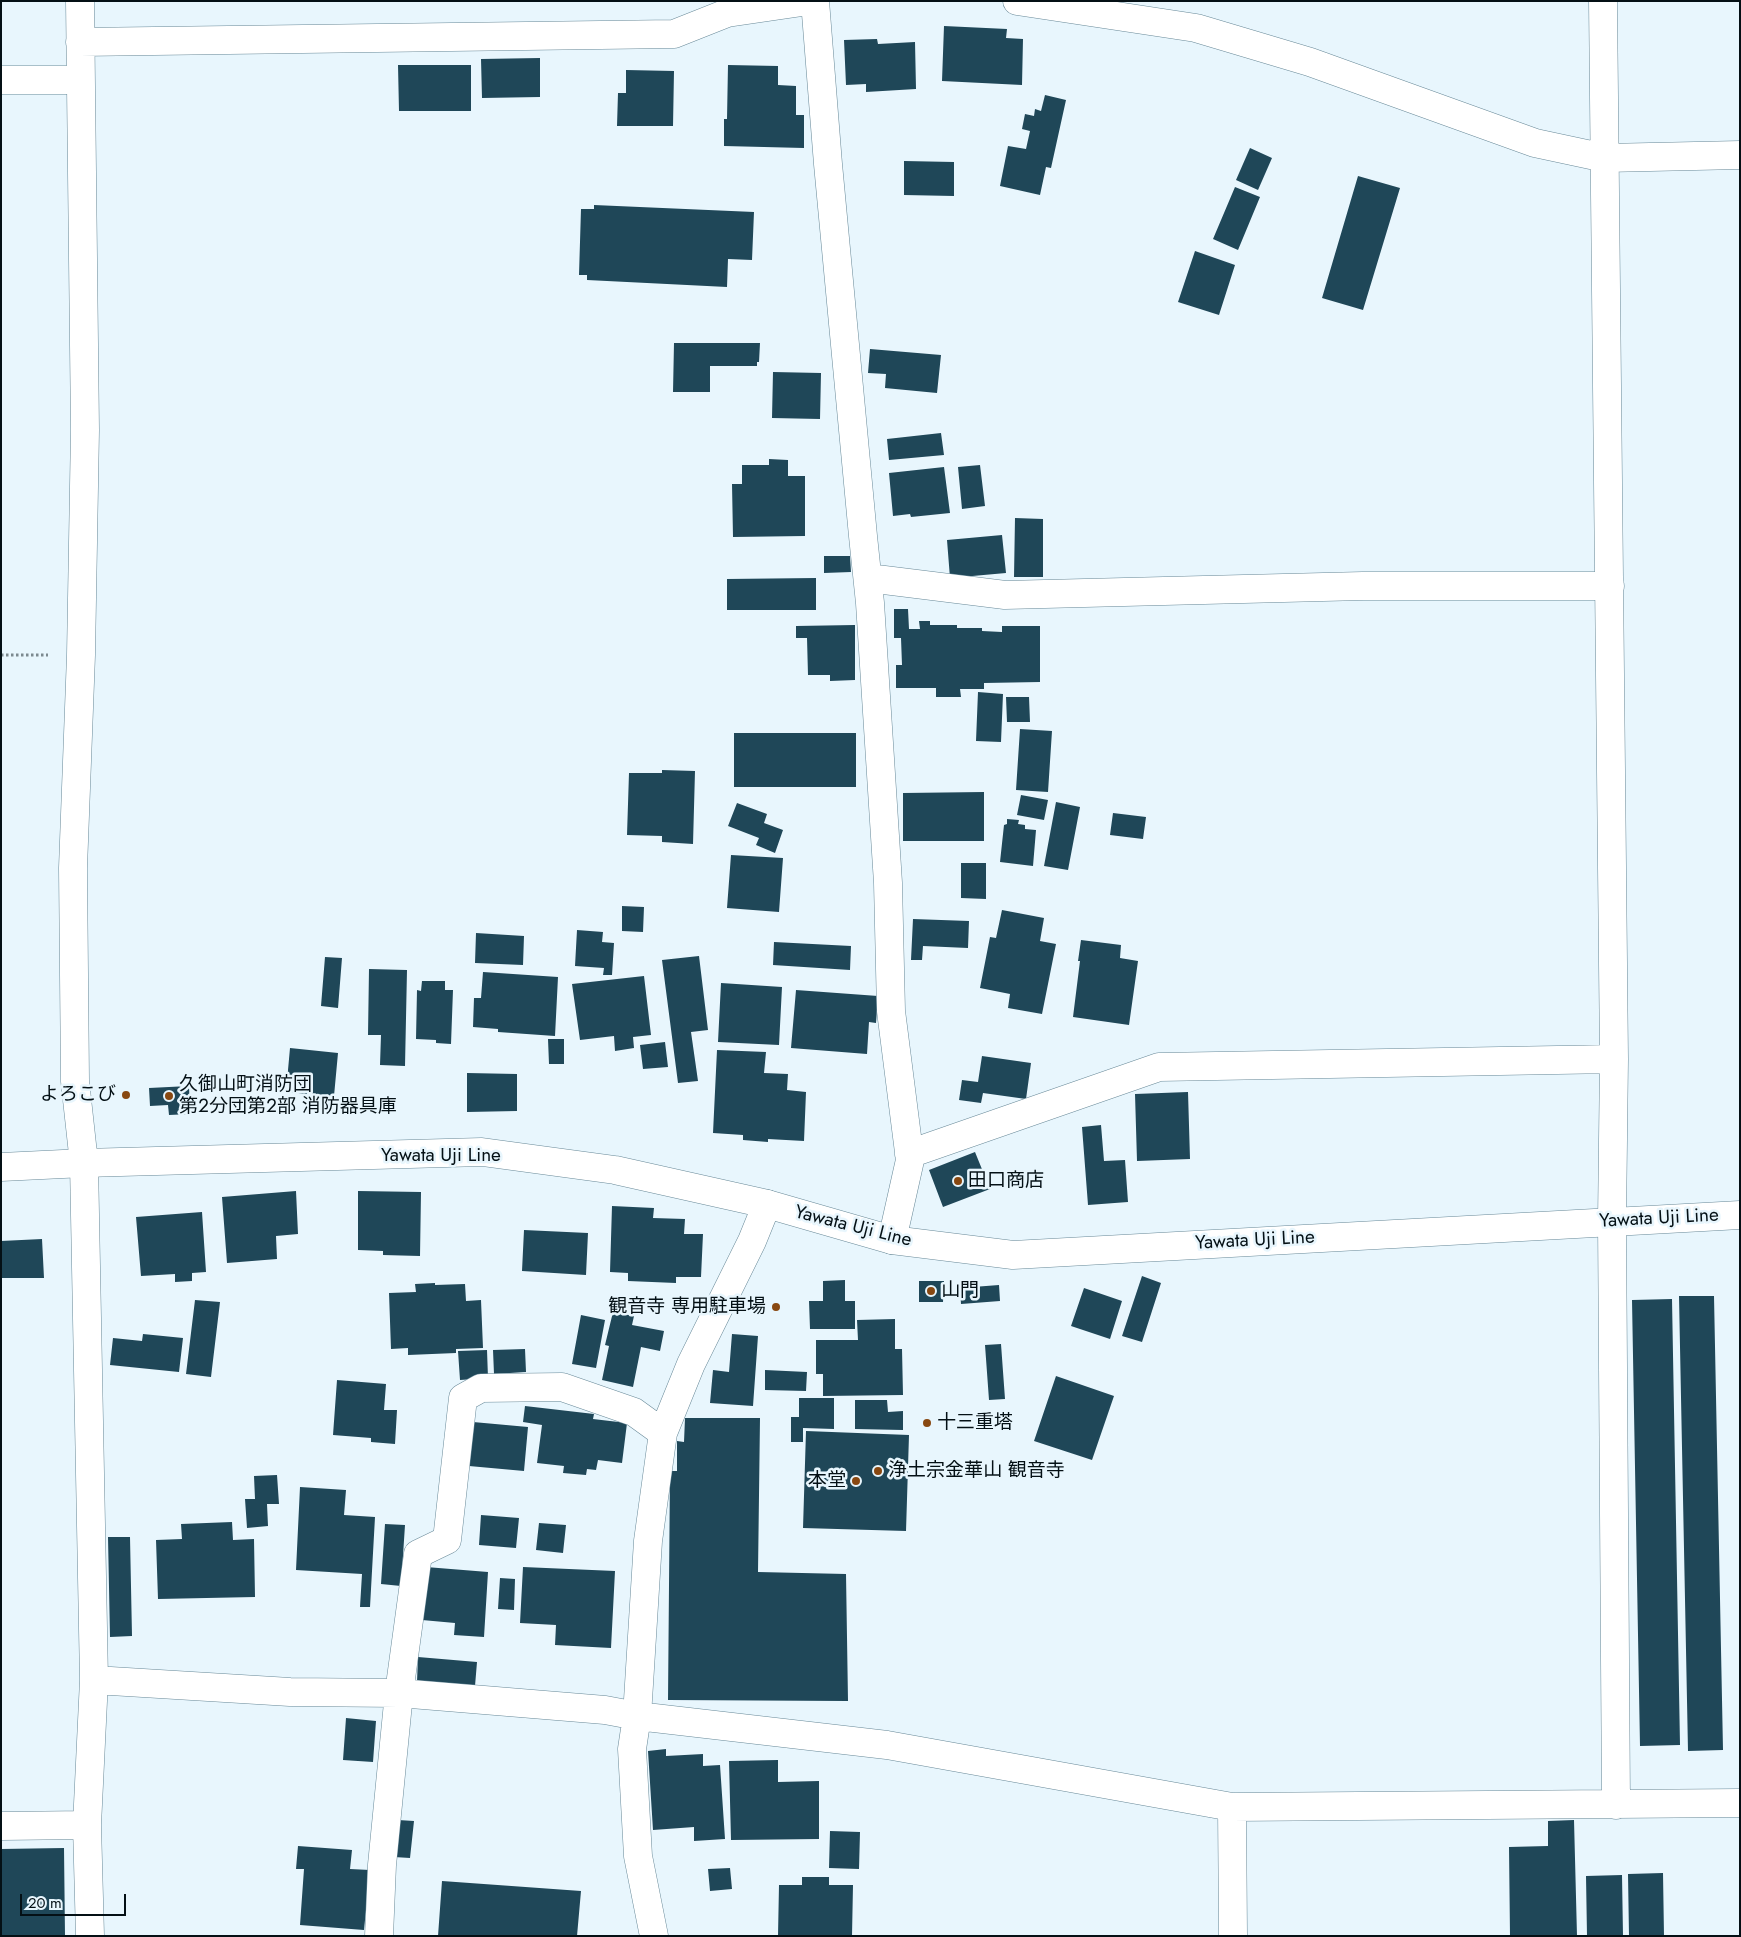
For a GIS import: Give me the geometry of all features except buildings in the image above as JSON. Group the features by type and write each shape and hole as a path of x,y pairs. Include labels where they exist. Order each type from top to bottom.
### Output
{"street":[{"path":"80,1 85,430 81,655 73,868 75,1081 84,1163 94,1680 87,1825 90,1936"},
{"path":"80,42 674,34 727,13 809,1"},
{"path":"815,1 830,193 868,578 888,883 891,1011 910,1160 892,1240"},
{"path":"1017,1 1196,28 1310,62 1535,143 1605,158 1740,155"},
{"path":"1603,1 1614,1059 1612,1221 1616,1805"},
{"path":"1,80 80,80"},
{"path":"868,578 1005,594 1363,586 1610,586"},
{"path":"909,1154 1160,1067 1614,1059"},
{"name":"Yawata Uji Line","path":"1,1167 482,1152 615,1170 767,1204 892,1240 1013,1256 1740,1215"},
{"path":"654,1936 638,1856 632,1749 637,1716 648,1541 663,1433 691,1364 752,1240 767,1204"},
{"path":"380,1936 382,1865 399,1693 418,1554 447,1540 463,1398 481,1388 562,1387 634,1412 663,1433"},
{"path":"94,1680 290,1692 399,1693 604,1710 637,1716 887,1745 1232,1807 1740,1803"},
{"path":"1232,1807 1233,1936"},
{"path":"1,1826 87,1825"}],"path":[{"path":"1,655 81,655"}],"place":[{"name":"よろこび","path":"126,1095"},
{"name":"久御山町消防団 第２分団第２部 消防器具庫","path":"169,1096"},
{"name":"田口商店","path":"958,1181"},
{"name":"山門","path":"931,1291"},
{"name":"観音寺 専用駐車場","path":"776,1307"},
{"name":"十三重塔","path":"927,1423"},
{"name":"浄土宗金華山 観音寺","path":"878,1471"},
{"name":"本堂","path":"856,1481"}]}
